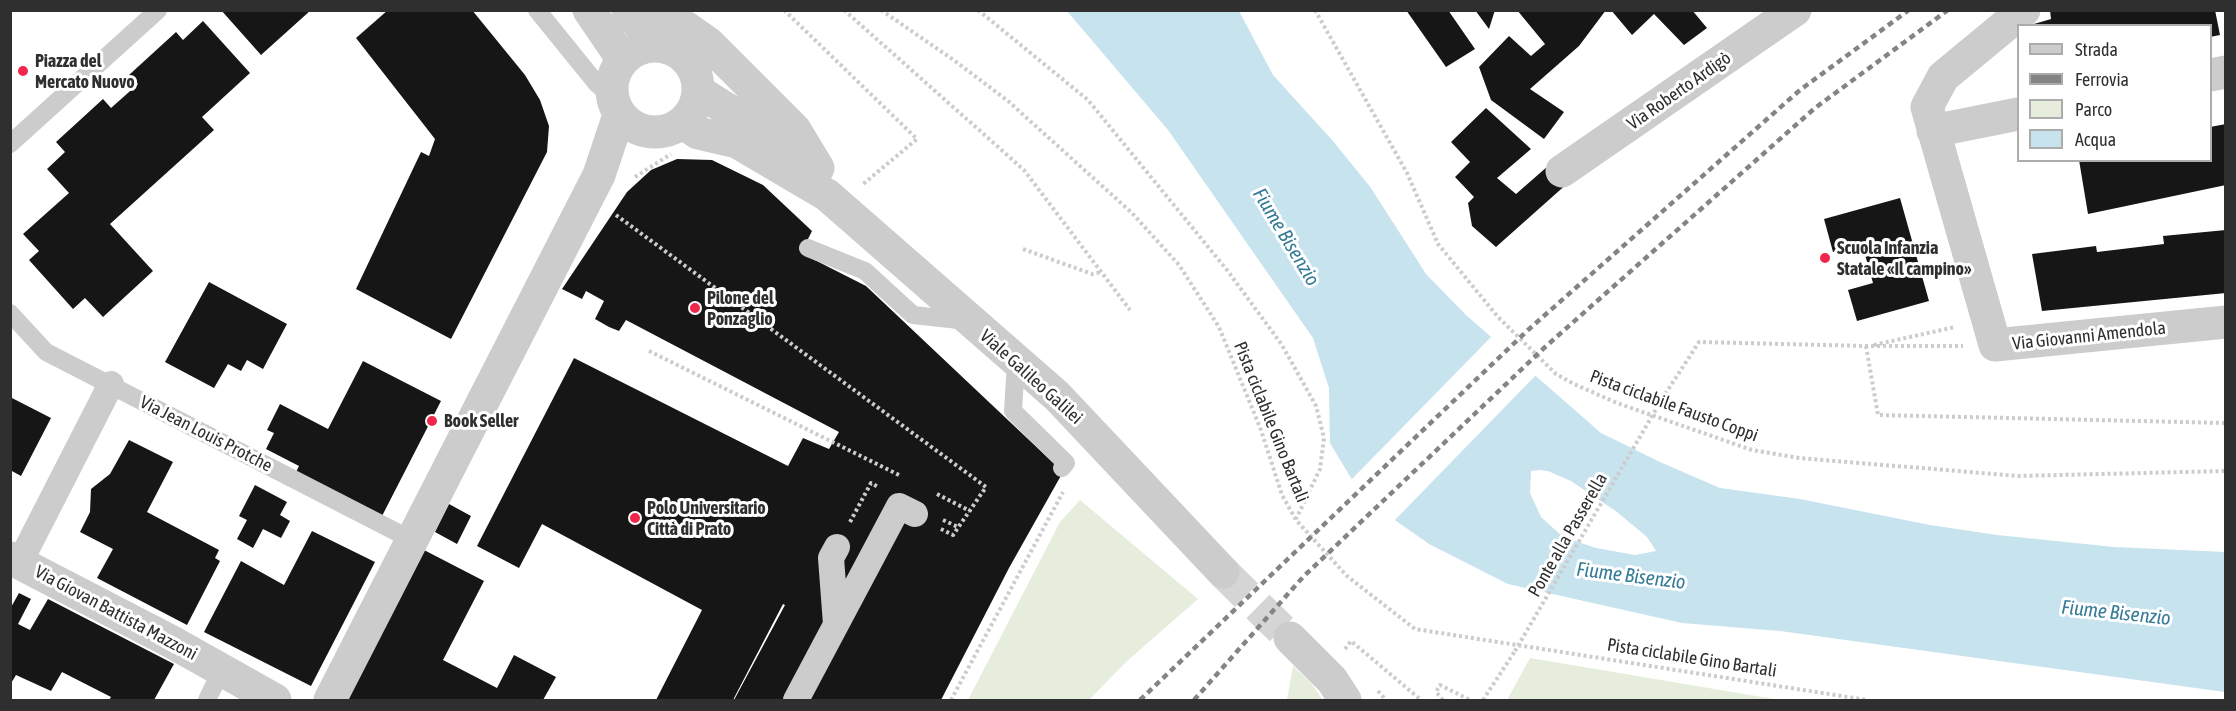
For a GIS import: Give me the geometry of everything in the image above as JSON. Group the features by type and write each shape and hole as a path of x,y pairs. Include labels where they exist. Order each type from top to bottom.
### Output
{"street":[{"path":"589,10 622,60"},
{"path":"628,10 656,46"},
{"path":"661,10 708,44 795,130 827,189"},
{"name":"Via Roberto Ardigò","path":"1562,171 1795,10"},
{"name":"Via Giovanni Amendola","path":"2024,10 1943,77 1927,108 1992,333 2226,322"},
{"path":"330,700 412,540 614,179 671,136 696,103 697,80 689,61 667,47 656,46 633,51 622,60 613,77 616,106 614,179"},
{"path":"698,91 777,139 827,189"},
{"path":"616,106 633,127 671,136 698,133 737,142 827,189"},
{"path":"1933,131 2017,114"},
{"name":"Viale Galileo Galilei","path":"827,189 968,321 1057,396 1223,572"},
{"path":"15,560 111,384"},
{"path":"796,700 899,506 915,514"},
{"path":"836,625 831,558 837,547"},
{"name":"Via Giovan Battista Mazzoni","path":"15,560 222,669 275,700"},
{"path":"1290,638 1332,680 1345,700"}],"lane":[{"path":"10,144 158,10"},
{"path":"537,10 616,106"},
{"path":"808,248 865,271 913,315 968,321"},
{"name":"Via Jean Louis Protche","path":"10,313 45,352 412,540"},
{"path":"1016,362 1013,411 1064,466"},
{"path":"207,700 222,669"}],"path":[{"path":"784,10 917,139 827,189"},
{"path":"844,10 1024,170 1130,310"},
{"name":"Pista ciclabile Gino Bartali","path":"881,10 1008,101 1132,213 1179,265 1219,327 1261,430 1282,495 1296,520 1347,576 1415,629 1867,700"},
{"path":"978,10 1088,100 1227,270 1282,345 1316,406 1324,438 1320,469 1296,520"},
{"name":"Pista ciclabile Fausto Coppi","path":"1315,10 1407,173 1438,244 1498,317 1556,374 1574,384 1640,411 1752,450 1799,459 2018,476 2226,471"},
{"path":"614,179 667,155 671,136"},
{"path":"607,208 986,487 953,535 938,527"},
{"path":"1023,249 1092,274 1101,272"},
{"path":"1866,346 1992,333"},
{"path":"1866,346 1992,333"},
{"name":"Ponte alla Passerella","path":"1483,700 1515,651 1662,399 1699,342 1866,346"},
{"path":"1866,346 1878,415 2226,423"},
{"path":"649,351 906,479"},
{"path":"951,700 1063,491 1079,475 1064,466"},
{"path":"927,490 970,511"},
{"path":"957,528 981,495"},
{"path":"942,520 957,528"},
{"path":"1350,659 1343,650 1351,641 1421,700"},
{"path":"1372,684 1386,700"},
{"path":"1443,700 1436,692 1440,685 1470,700"}],"green space":[{"path":"1080,500 1198,599 1126,662 1089,700 968,700 1060,522"},
{"path":"1530,658 1780,700 1507,700"},
{"path":"1293,666 1311,683 1323,700 1287,700"}],"water":[{"name":"Fiume Bisenzio","path":"1067,11 1239,11 1273,75 1333,141 1371,188 1426,274 1466,315 1601,433 1660,462 1720,488 1800,499 1930,525 1997,535 2114,547 2225,552 2225,692 1780,631 1682,623 1508,584 1429,544 1389,516 1351,478 1330,443 1329,388 1313,338 1168,130","holes":["1531,471 1548,471 1571,481 1617,512 1647,537 1656,551 1635,555 1596,548 1563,537 1541,517 1530,493"]}],"pier":[{"path":"1493,335 1537,374 1393,522 1350,481"}],"building":[{"path":"221,10 311,10 261,55"},
{"path":"388,10 472,10 525,75 540,100 549,126 547,152 451,339 356,289 421,152 429,156 435,139 356,38"},
{"path":"1406,10 1448,10 1475,49 1446,67"},
{"path":"1475,10 1495,10 1489,29"},
{"path":"1517,10 1606,10 1579,46 1530,89 1564,112 1544,139 1491,100 1479,67 1509,36 1531,56 1545,44"},
{"path":"1611,10 1692,10 1707,28 1684,45 1654,14 1632,35"},
{"path":"2050,10 2215,10 2220,35 2212,37 2212,24 2034,24 2051,19"},
{"path":"203,21 250,73 202,117 214,130 110,224 153,271 103,317 85,298 73,309 29,260 39,251 23,234 69,193 47,169 65,152 56,142 103,99 111,108 138,84 129,75 176,32 183,40"},
{"path":"1486,108 1531,149 1497,178 1516,194 1548,166 1569,182 1496,247 1472,226 1468,203 1474,197 1455,177 1470,162 1451,142"},
{"path":"2226,124 2226,185 2088,214 2079,162 2212,162 2212,127"},
{"path":"677,159 712,160 763,185 812,231 801,253 866,286 1063,472 1009,568 941,700 734,700 785,605 783,604 733,700 656,700 702,610 542,524 519,568 477,546 574,358 788,466 803,438 829,449 839,432 626,320 619,331 609,327 595,319 604,301 586,291 582,299 562,289 627,192 651,170"},
{"path":"1900,198 1929,301 1857,321 1848,290 1873,283 1862,244 1833,252 1824,219"},
{"path":"2226,230 2226,293 2042,311 2032,254 2096,246 2097,252 2164,244 2163,236"},
{"path":"209,282 287,324 263,369 247,360 241,371 228,364 214,388 165,362"},
{"path":"363,361 441,401 382,516 296,472 299,466 266,449 274,433 267,430 280,404 328,429"},
{"path":"10,397 51,418 21,476 10,470"},
{"path":"129,440 173,462 147,512 219,550 215,558 220,561 187,625 97,578 113,549 80,532 90,512 91,489 110,474"},
{"path":"255,485 287,502 280,515 290,521 281,538 263,529 253,548 237,539 247,520 239,516"},
{"path":"449,504 471,516 457,544 435,532"},
{"path":"312,531 375,562 311,686 204,632 241,561 284,585"},
{"path":"424,550 484,581 443,660 497,688 514,655 556,677 543,700 346,700"},
{"path":"19,593 31,599 18,624 30,630 48,599 174,664 154,700 109,700 111,697 62,672 51,691 16,675 10,685 10,609"}],"tunnel":[{"path":"1223,572 1290,638"}],"railway":[{"path":"1140,700 1528,330 1800,90 1909,10"},
{"path":"1194,700 1303,577 1544,348 1815,108 1948,10"}],"place":[{"name":"Piazza del Mercato Nuovo","path":"23,71"},
{"name":"Scuola Infanzia Statale «Il campino»","path":"1825,258"},
{"name":"Pilone del Ponzaglio","path":"695,308"},
{"name":"Book Seller","path":"432,421"},
{"name":"Polo Universitario Città di Prato","path":"635,518"}]}
